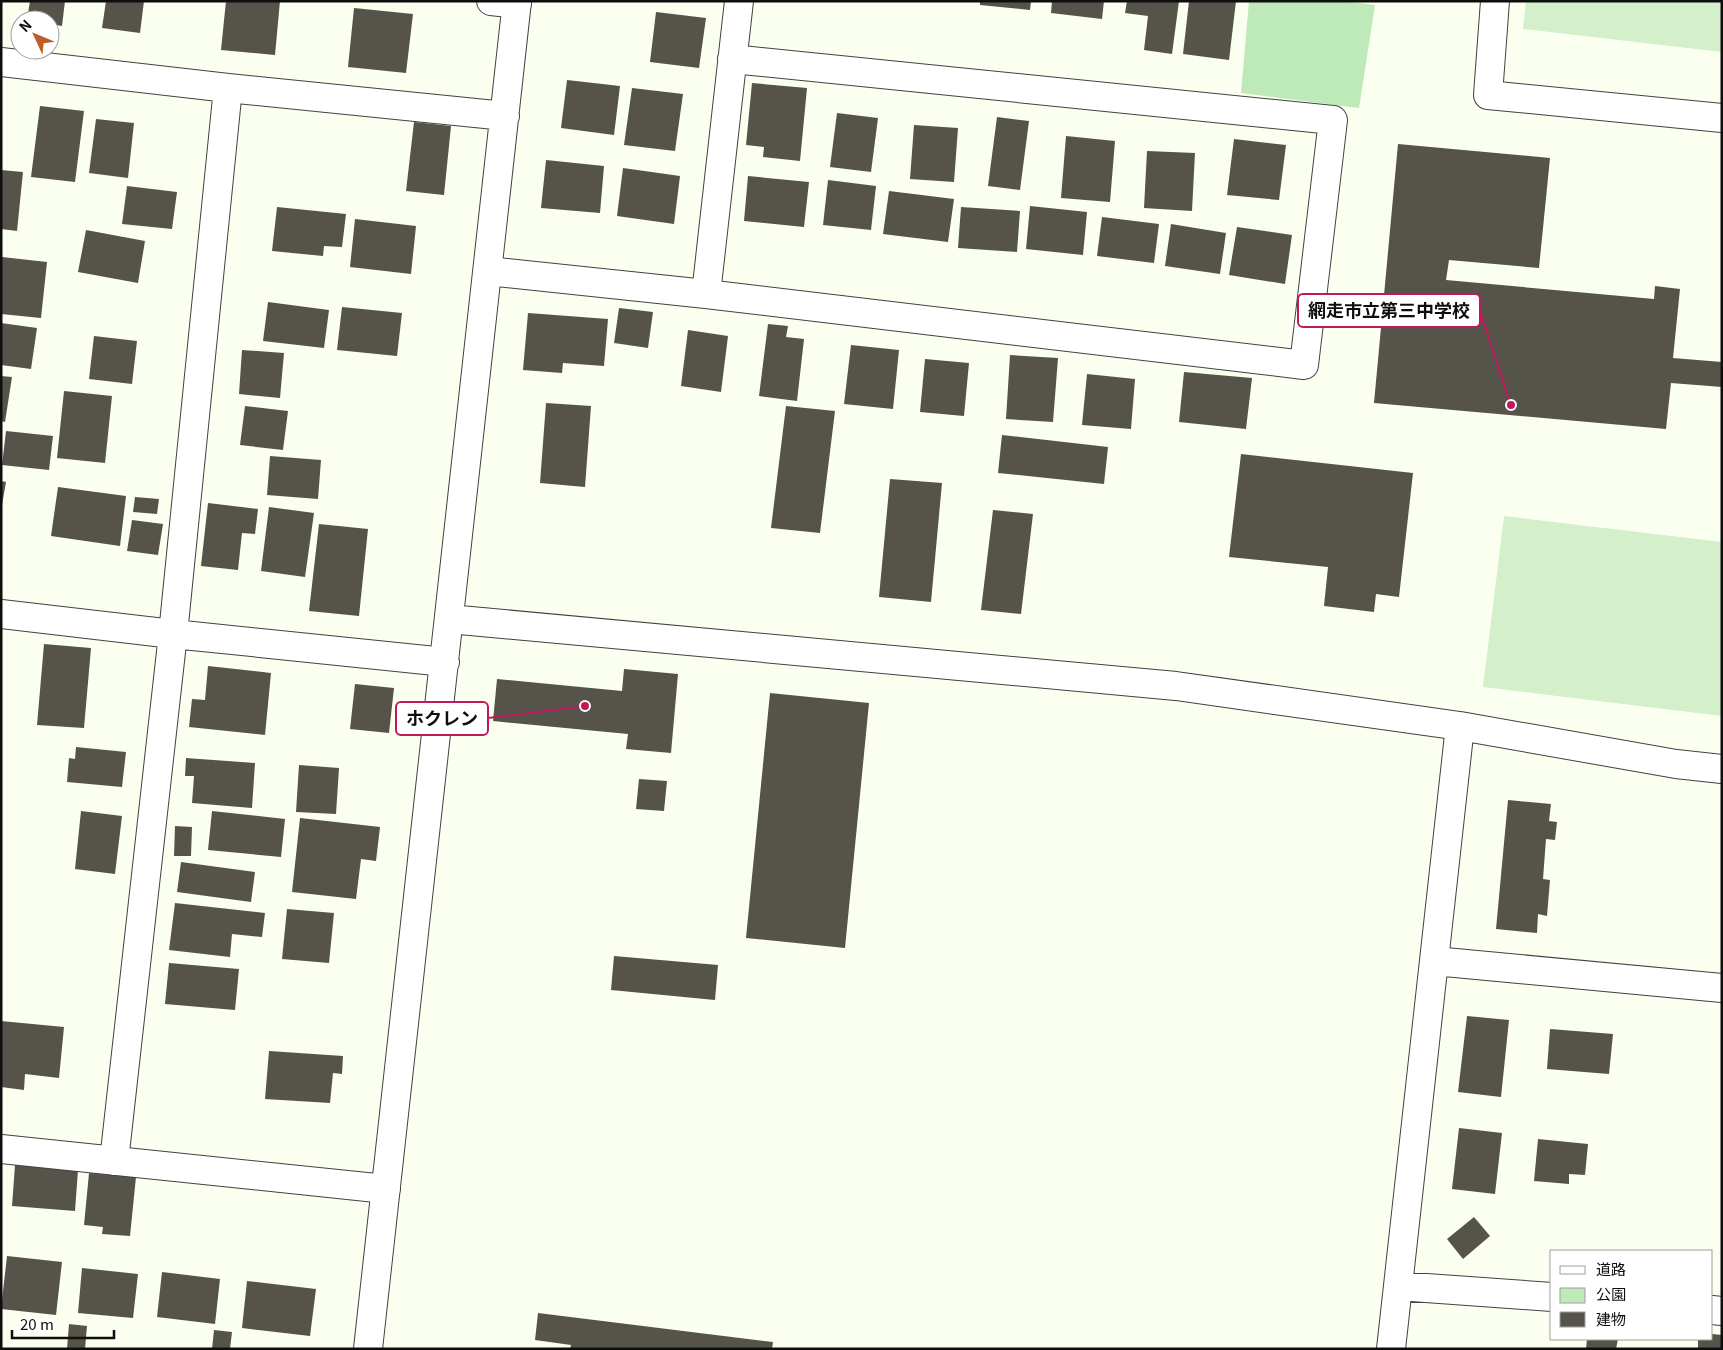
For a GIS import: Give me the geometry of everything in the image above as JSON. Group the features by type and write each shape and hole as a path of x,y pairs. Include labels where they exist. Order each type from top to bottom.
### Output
{"street":[{"path":"706,294 739,1"},
{"path":"1495,1 1488,95 1722,118"},
{"path":"368,1349 505,116 508,2"},
{"path":"488,271 706,294 1304,365 1333,120 732,59"},
{"path":"1,62 228,88 505,116"},
{"path":"114,1161 173,634 228,88"},
{"path":"1,614 445,662"},
{"path":"450,620 1176,686 1460,726 1676,764 1722,769"},
{"path":"1391,1349 1460,726"},
{"path":"1434,962 1722,988"},
{"path":"1,1149 386,1189"},
{"path":"1398,1286 1550,1298"}],"green space":[{"path":"1249,1 1343,1 1375,5 1359,108 1241,93"},
{"path":"1526,1 1722,1 1722,52 1523,29"},
{"path":"1504,516 1722,542 1722,716 1483,687"}],"building":[{"path":"30,1 65,1 62,26 60,26 60,10 29,10"},
{"path":"106,1 144,1 140,33 102,28"},
{"path":"226,1 280,1 275,55 221,50"},
{"path":"980,1 1031,1 1030,10 980,5"},
{"path":"1052,1 1104,1 1102,19 1051,13"},
{"path":"1127,1 1179,1 1172,54 1144,50 1148,16 1125,13"},
{"path":"1189,1 1236,1 1229,60 1183,54"},
{"path":"354,8 413,14 406,73 348,67"},
{"path":"656,12 706,18 699,68 650,62"},
{"path":"567,80 620,86 614,135 561,128"},
{"path":"752,83 807,88 800,161 763,157 764,147 746,145"},
{"path":"632,88 683,94 675,151 624,145"},
{"path":"40,106 84,111 75,182 31,177"},
{"path":"837,113 878,118 871,172 830,167"},
{"path":"997,117 1029,121 1020,190 988,186"},
{"path":"96,119 134,123 128,178 89,173"},
{"path":"414,122 451,126 444,195 406,191"},
{"path":"914,125 958,128 954,182 910,179"},
{"path":"1066,136 1115,141 1110,202 1061,198"},
{"path":"1234,139 1286,145 1279,200 1227,195"},
{"path":"1398,144 1550,158 1539,268 1449,260 1446,280 1654,299 1655,286 1680,289 1673,358 1722,362 1722,387 1671,383 1666,429 1374,403"},
{"path":"1147,151 1195,153 1192,211 1144,208"},
{"path":"546,160 604,166 600,213 541,208"},
{"path":"623,168 680,176 674,224 617,216"},
{"path":"1,170 23,172 17,231 1,229"},
{"path":"748,176 809,182 804,227 744,221"},
{"path":"828,180 876,186 871,230 823,225"},
{"path":"127,186 177,192 172,229 122,224"},
{"path":"889,191 954,199 948,242 883,234"},
{"path":"1030,206 1087,212 1083,255 1026,249"},
{"path":"277,207 346,214 342,247 324,246 323,256 272,251"},
{"path":"961,207 1020,211 1017,252 958,248"},
{"path":"1102,217 1159,224 1154,263 1097,256"},
{"path":"355,219 416,226 411,274 350,267"},
{"path":"1171,224 1226,233 1220,274 1165,266"},
{"path":"1237,227 1292,235 1285,284 1229,275"},
{"path":"86,230 145,241 138,283 78,272"},
{"path":"2,257 47,262 41,318 1,314"},
{"path":"268,302 329,310 324,348 263,341"},
{"path":"342,307 402,313 397,356 337,350"},
{"path":"619,308 653,312 648,348 614,343"},
{"path":"528,313 608,319 604,366 563,363 562,373 523,370"},
{"path":"1,323 37,328 31,369 1,365"},
{"path":"768,324 788,326 786,337 804,339 797,401 759,396"},
{"path":"688,330 728,336 721,392 681,386"},
{"path":"94,336 137,341 132,384 89,379"},
{"path":"851,345 899,350 893,409 844,404"},
{"path":"242,350 284,353 280,398 239,394"},
{"path":"1010,355 1058,358 1053,422 1006,419"},
{"path":"925,359 969,363 964,416 920,412"},
{"path":"1184,372 1252,378 1246,429 1179,422"},
{"path":"1087,374 1135,379 1131,429 1082,425"},
{"path":"1,376 12,377 5,422 1,421"},
{"path":"64,391 112,396 105,463 57,458"},
{"path":"546,403 591,406 585,487 540,483"},
{"path":"245,406 288,411 283,450 240,445"},
{"path":"786,406 835,411 820,533 771,528"},
{"path":"6,431 53,436 49,470 2,465"},
{"path":"1002,435 1108,447 1104,484 998,473"},
{"path":"1241,454 1413,473 1399,597 1376,594 1374,612 1324,606 1328,567 1229,557"},
{"path":"270,456 321,460 318,499 267,495"},
{"path":"890,479 942,483 931,602 879,597"},
{"path":"1,481 6,482 2,505 1,505"},
{"path":"58,487 126,496 120,546 51,536"},
{"path":"135,497 159,499 157,514 133,512"},
{"path":"208,503 258,509 255,534 242,533 238,570 201,566"},
{"path":"269,507 314,513 305,577 261,571"},
{"path":"993,510 1033,514 1021,614 981,610"},
{"path":"132,520 163,524 158,555 127,551"},
{"path":"319,524 368,529 359,616 309,611"},
{"path":"44,644 91,648 84,728 37,725"},
{"path":"208,666 271,673 265,735 189,727 192,699 205,700"},
{"path":"624,669 678,674 671,753 626,749 628,734 493,721 497,679 622,691"},
{"path":"355,684 394,688 389,733 350,729"},
{"path":"770,693 869,703 845,948 746,938"},
{"path":"76,747 126,752 122,787 67,782 69,758 75,759"},
{"path":"186,758 255,763 252,808 192,803 194,776 185,776"},
{"path":"299,765 339,768 336,814 296,812"},
{"path":"639,779 667,781 664,811 636,809"},
{"path":"1508,800 1551,804 1549,821 1557,822 1555,840 1546,839 1543,879 1550,880 1547,916 1538,914 1537,933 1496,929"},
{"path":"81,811 122,816 115,874 75,869"},
{"path":"212,811 285,819 281,857 208,850"},
{"path":"300,818 380,827 376,861 361,859 356,899 292,892"},
{"path":"175,826 192,827 191,856 174,856"},
{"path":"181,862 255,872 251,902 177,892"},
{"path":"175,903 265,913 262,937 232,934 230,957 169,950"},
{"path":"287,909 334,913 329,963 282,959"},
{"path":"614,956 718,965 715,1000 611,990"},
{"path":"169,963 239,969 235,1010 165,1004"},
{"path":"1467,1016 1509,1020 1501,1097 1458,1092"},
{"path":"1,1021 64,1027 59,1078 25,1074 24,1090 1,1087"},
{"path":"1550,1029 1613,1034 1609,1074 1547,1069"},
{"path":"269,1051 343,1056 342,1074 333,1073 330,1103 265,1099"},
{"path":"1459,1128 1502,1133 1495,1194 1452,1189"},
{"path":"1538,1139 1588,1144 1585,1175 1569,1174 1569,1184 1534,1181"},
{"path":"15,1165 78,1170 75,1211 12,1206"},
{"path":"89,1173 136,1177 130,1236 102,1234 103,1227 84,1225"},
{"path":"1474,1217 1490,1236 1463,1259 1447,1239"},
{"path":"7,1256 62,1262 56,1315 1,1309"},
{"path":"82,1268 138,1274 133,1318 78,1313"},
{"path":"162,1272 220,1279 215,1324 157,1317"},
{"path":"247,1281 316,1289 310,1336 242,1328"},
{"path":"538,1313 773,1342 772,1349 570,1349 571,1345 535,1340"},
{"path":"69,1324 87,1326 85,1349 67,1349"},
{"path":"214,1330 232,1332 230,1349 212,1349"},
{"path":"1713,1334 1722,1335 1722,1349 1698,1349 1698,1340 1713,1340"},
{"path":"1587,1340 1618,1340 1616,1349 1586,1349"}],"place":[{"name":"網走市立第三中学校","path":"1511,405"},
{"name":"ホクレン","path":"585,706"}]}
